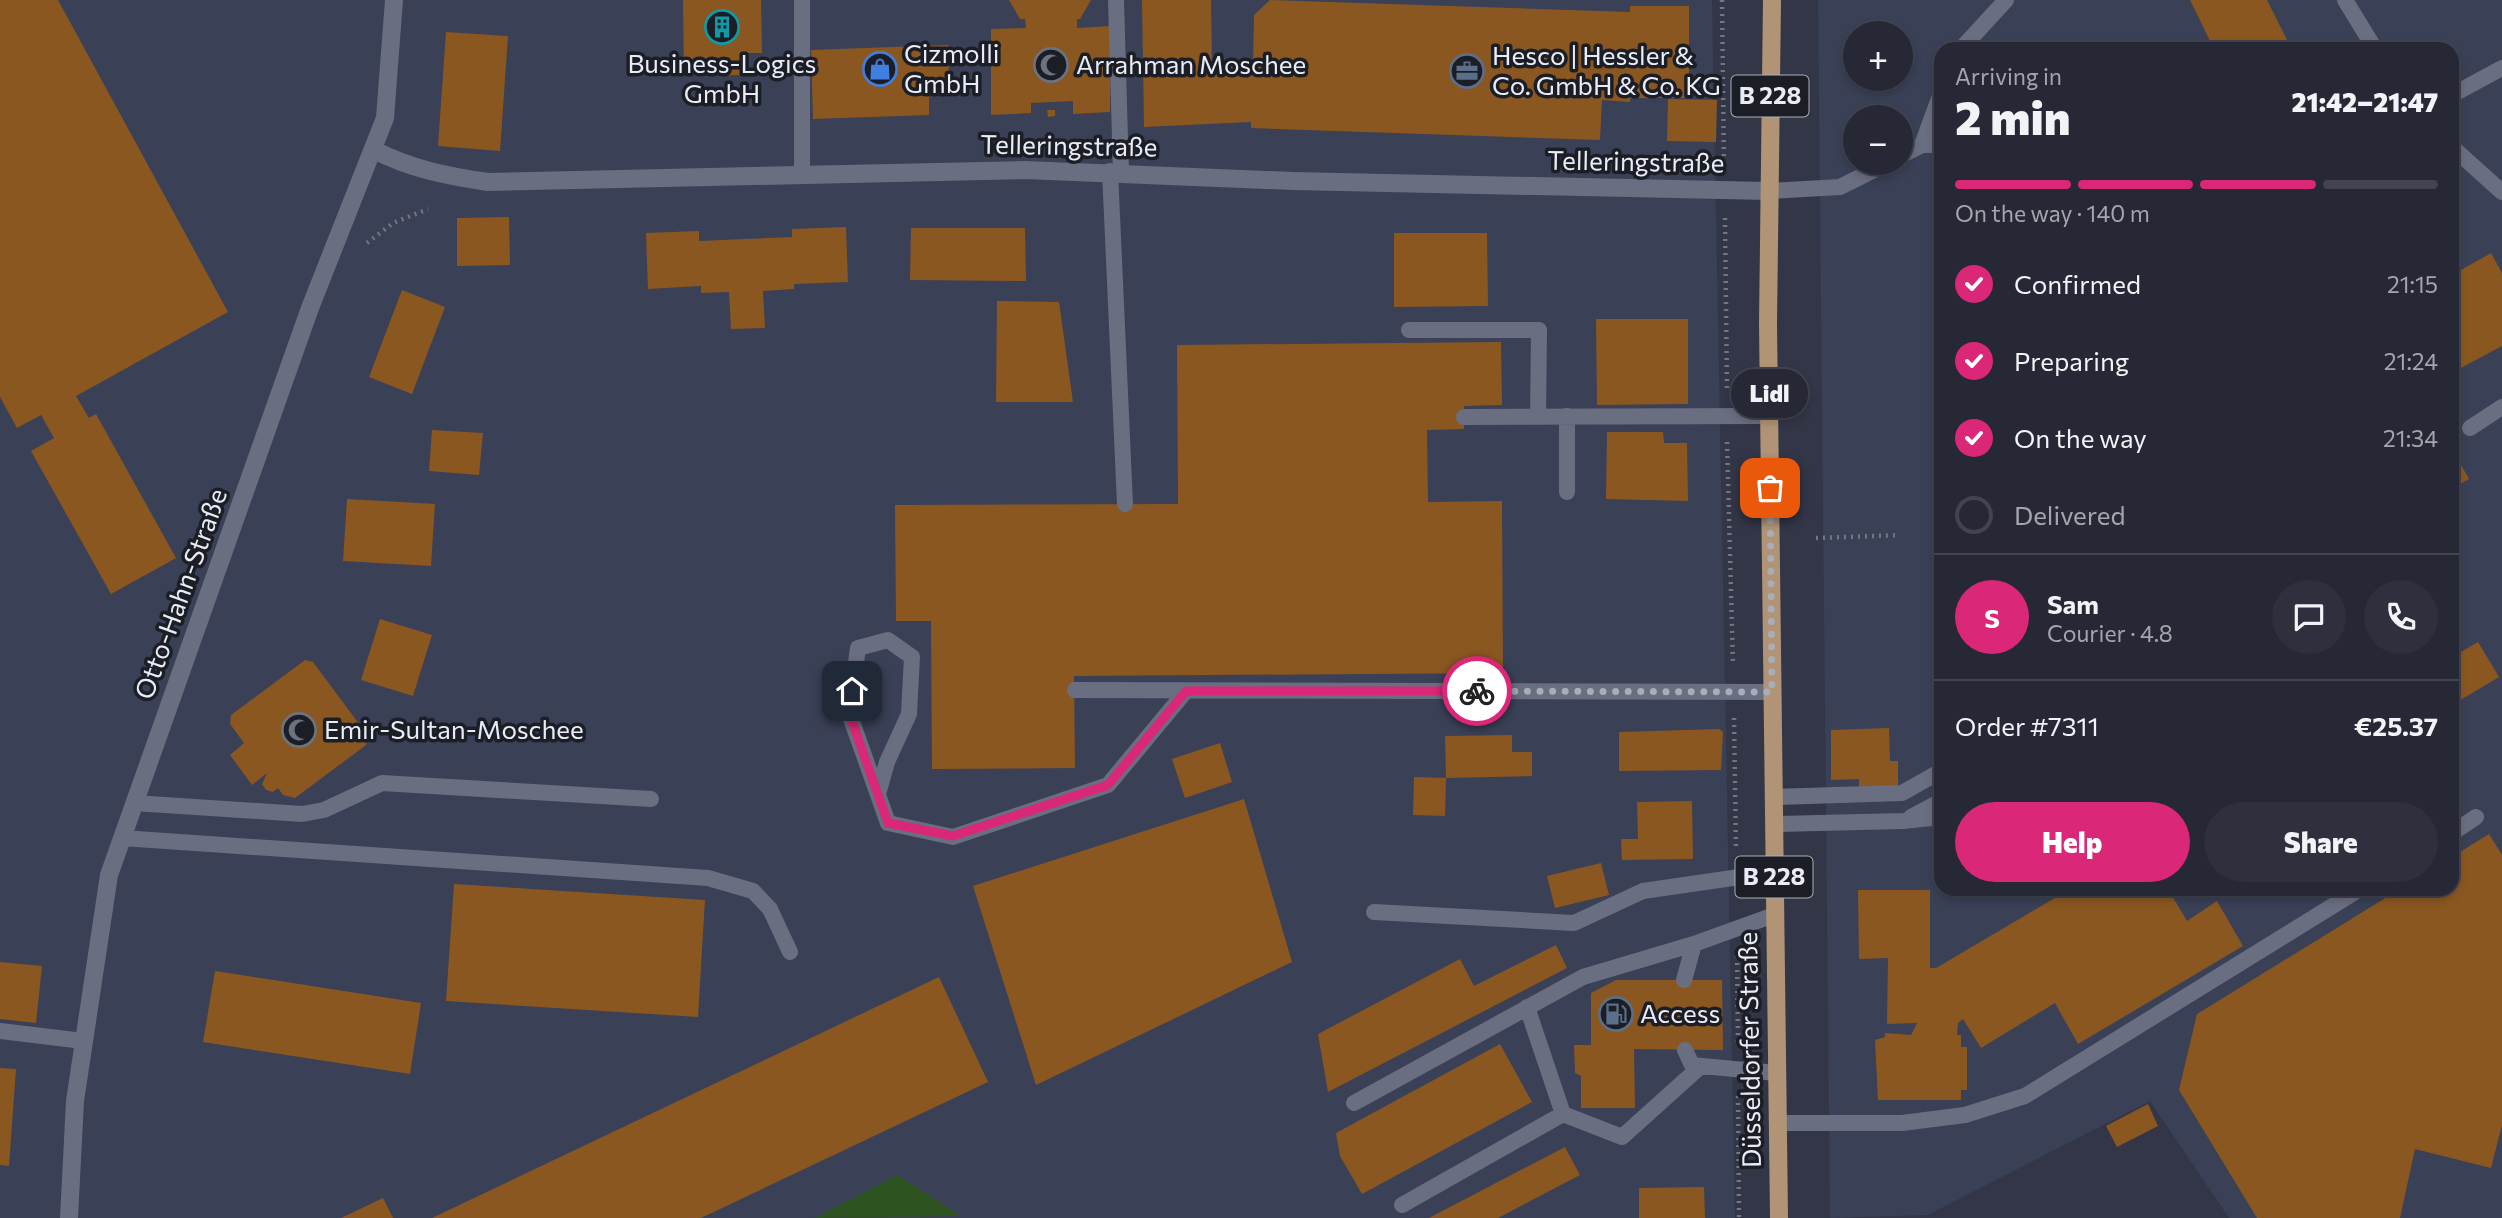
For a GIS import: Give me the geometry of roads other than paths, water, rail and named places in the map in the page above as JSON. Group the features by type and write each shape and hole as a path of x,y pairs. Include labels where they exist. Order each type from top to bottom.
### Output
{"main road":[{"name":"Düsseldorfer Straße","path":"1772,0 1769,416 1779,1218"}],"street":[{"name":"Otto-Hahn-Straße","path":"69,1218 75,1101 109,875 310,308 374,150 389,93 394,0"},
{"name":"Telleringstraße","path":"374,150 397,162 441,176 488,182 802,173 1116,172 1305,181 1769,191"}],"lane":[{"path":"802,0 802,173"},
{"path":"1116,0 1116,172 1125,504"},
{"path":"1967,42 2006,0"},
{"path":"2345,0 2371,42"},
{"path":"2459,91 2502,68"},
{"path":"1922,145 1934,112"},
{"path":"1913,150 1922,145 1934,145"},
{"path":"2459,153 2502,192"},
{"path":"1769,191 1840,187 1864,175"},
{"path":"1409,330 1539,330 1538,417"},
{"path":"2470,428 2502,407"},
{"path":"1567,416 1567,492"},
{"path":"1464,417 1769,416"},
{"path":"878,794 887,762 909,714 912,657 888,640 858,648 849,713 888,823 953,836 1108,785 1186,691"},
{"path":"1075,691 1772,692"},
{"path":"1773,797 1902,793 1934,776"},
{"path":"134,803 302,814 324,810 382,783 651,799"},
{"path":"1903,821 1934,805"},
{"path":"2459,828 2476,817"},
{"path":"1774,824 1934,818"},
{"path":"122,838 708,878 753,891 770,909 790,951"},
{"path":"1374,912 1574,923 1643,891 1774,872"},
{"path":"1777,1123 1902,1123 1965,1115 2025,1096 2349,896"},
{"path":"1354,1103 1583,977 1694,944 1737,926 1774,915"},
{"path":"1684,980 1694,944"},
{"path":"1527,1007 1563,1114"},
{"path":"0,1031 83,1041"},
{"path":"1685,1050 1692,1065 1776,1073"},
{"path":"1563,1114 1622,1137 1701,1066"},
{"path":"1402,1205 1563,1114"}],"place":[{"name":"Business-Logics GmbH","path":"722,27"},
{"name":"Arrahman Moschee","path":"1051,65"},
{"name":"Cizmolli GmbH","path":"880,69"},
{"name":"Hesco | Hessler & Co. GmbH & Co. KG","path":"1467,71"},
{"name":"Lidl","path":"1770,488"},
{"name":"Emir-Sultan-Moschee","path":"299,730"},
{"name":"Access","path":"1616,1014"}]}
